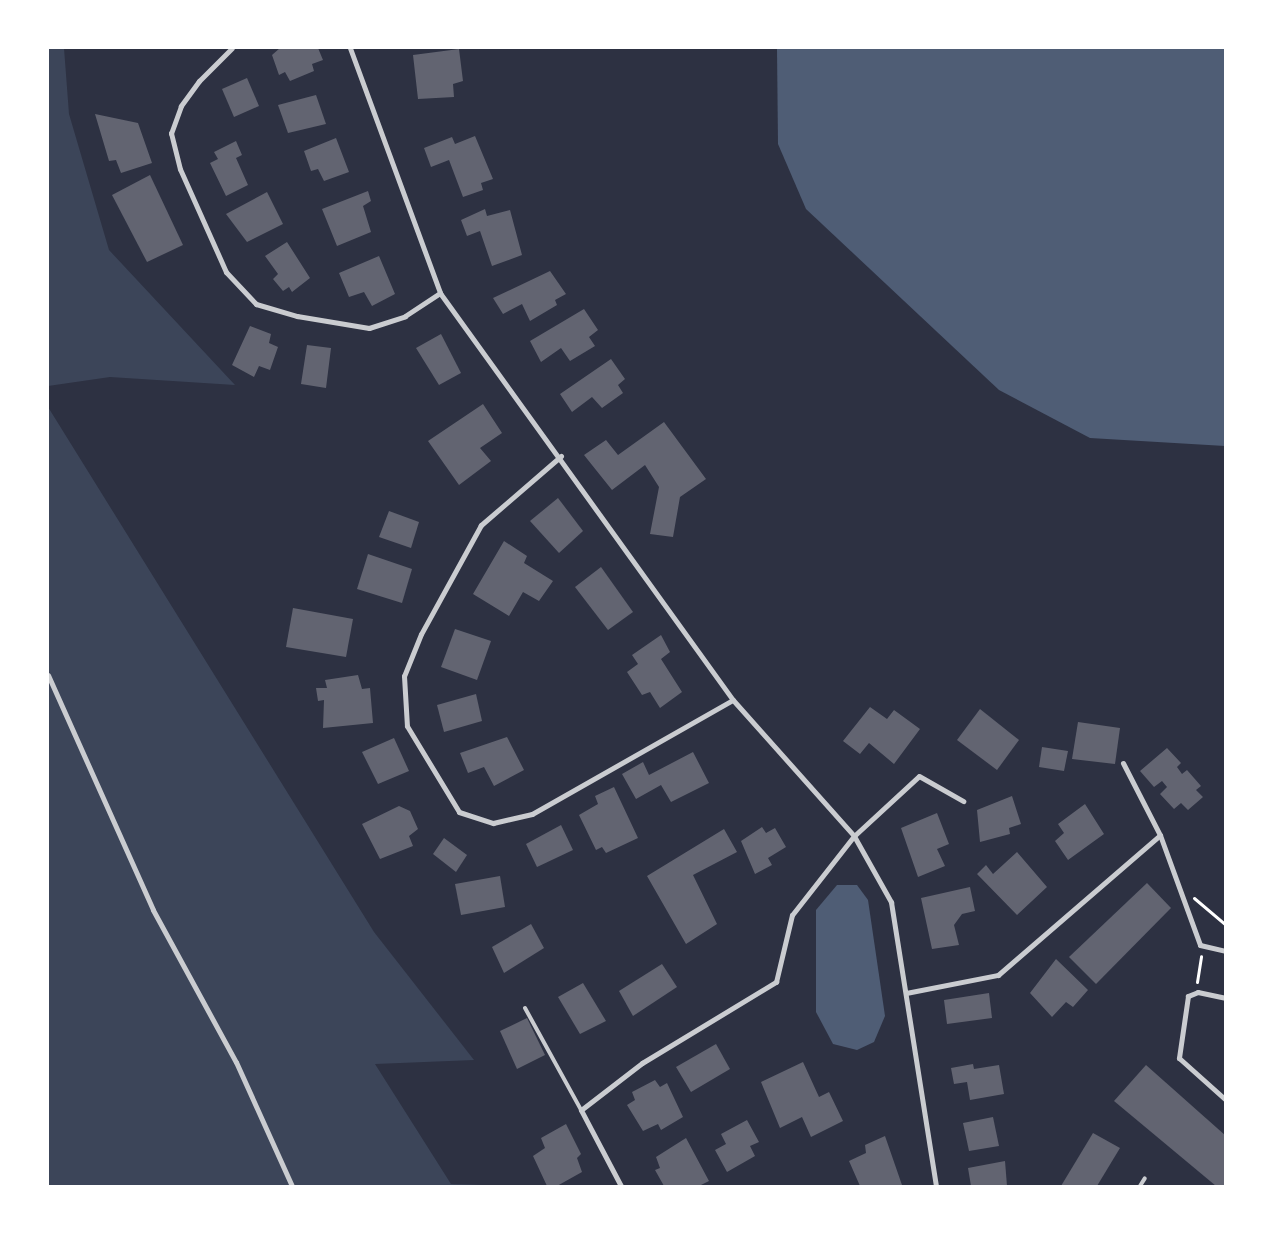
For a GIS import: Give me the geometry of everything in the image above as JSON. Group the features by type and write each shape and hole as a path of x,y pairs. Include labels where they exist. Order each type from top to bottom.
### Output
{"street":[{"path":"232,48 199,81 181,106 171,133 180,168 226,272 256,304 298,316 369,328 405,316 440,293"},
{"path":"350,48 440,293 561,456 733,700 854,836 891,902 936,1186"},
{"path":"561,456 481,525 421,634 404,676 407,726 458,812 493,824 532,814 733,700"},
{"path":"48,675 153,910 236,1062 292,1186"},
{"path":"1123,762 1160,835 1202,946 1226,950"},
{"path":"621,1186 581,1110 642,1064 776,982 792,915 854,836 919,776 963,801"},
{"path":"906,993 998,975 1160,835"},
{"path":"1226,998 1198,992 1188,996 1179,1058 1226,1100"}],"lane":[{"path":"525,1008 581,1110"},
{"path":"1140,1186 1145,1178"}],"path":[{"path":"1184,901 1197,898 1226,925"},
{"path":"1198,992 1202,946"}],"shaded area":[{"path":"48,48 64,48 69,114 109,250 235,385 110,377 48,386"},
{"path":"777,48 1225,48 1225,446 1090,438 999,390 806,209 778,144"},
{"path":"48,407 374,932 474,1060 375,1064 451,1184 516,1186 48,1186"},
{"path":"837,885 857,885 868,900 885,1016 874,1042 857,1050 833,1044 816,1012 816,910"}],"building":[{"path":"280,48 318,48 323,60 312,64 314,71 290,81 285,72 279,75 272,55"},
{"path":"459,49 463,81 453,84 454,97 418,99 413,55"},
{"path":"247,78 259,106 234,117 222,89"},
{"path":"316,95 326,124 288,133 278,105"},
{"path":"95,114 138,123 152,163 121,173 116,160 109,161"},
{"path":"475,136 493,179 481,183 483,190 463,197 449,160 431,167 424,148 452,137 455,144"},
{"path":"336,138 349,172 324,181 318,169 311,171 304,151"},
{"path":"236,141 242,155 236,158 248,185 226,196 210,163 218,159 214,152"},
{"path":"150,175 183,245 147,262 112,195"},
{"path":"368,191 371,201 363,206 371,232 337,246 322,209"},
{"path":"267,192 283,224 247,242 226,214"},
{"path":"485,209 487,216 510,210 522,255 492,266 480,231 467,236 461,220"},
{"path":"287,242 310,278 292,292 289,287 283,291 273,279 278,274 265,256"},
{"path":"379,256 395,294 372,306 364,292 349,297 339,273"},
{"path":"550,271 566,294 555,300 557,305 530,321 522,304 503,314 493,298"},
{"path":"584,309 598,330 589,337 595,346 570,361 561,348 541,362 530,341"},
{"path":"250,326 271,334 269,343 278,347 270,370 259,366 254,377 232,365"},
{"path":"441,334 461,373 439,385 416,348"},
{"path":"307,345 331,348 326,388 301,384"},
{"path":"611,359 625,379 618,385 623,393 602,408 592,397 572,412 560,394"},
{"path":"483,404 502,433 480,448 491,461 459,485 428,441"},
{"path":"664,422 706,479 680,497 673,537 650,534 659,487 645,465 612,490 584,455 606,440 618,455"},
{"path":"558,498 583,531 559,553 530,521"},
{"path":"389,511 419,522 411,548 379,537"},
{"path":"504,541 527,556 524,563 553,581 539,601 523,592 509,616 473,594"},
{"path":"368,554 412,569 402,603 357,589"},
{"path":"601,567 633,612 608,630 575,587"},
{"path":"293,608 353,619 346,657 286,647"},
{"path":"455,629 491,641 477,680 441,667"},
{"path":"661,635 670,652 661,659 682,692 660,708 650,692 642,695 627,672 638,664 632,655"},
{"path":"358,675 362,689 370,688 373,723 323,728 324,700 318,701 316,688 327,688 325,680"},
{"path":"476,694 482,721 444,732 437,705"},
{"path":"870,707 887,719 894,710 920,729 894,764 869,743 860,754 843,741"},
{"path":"980,709 1019,740 997,770 957,740"},
{"path":"1078,722 1120,728 1115,764 1072,759"},
{"path":"507,737 524,770 494,786 484,767 468,773 460,753"},
{"path":"394,738 409,771 378,784 362,752"},
{"path":"1042,747 1068,751 1064,771 1039,767"},
{"path":"1167,748 1181,763 1177,767 1182,774 1187,770 1201,786 1196,790 1203,797 1188,810 1181,803 1174,809 1160,794 1167,787 1162,781 1154,787 1140,771"},
{"path":"693,752 709,783 671,802 661,785 636,799 622,774 643,762 649,775"},
{"path":"614,787 638,838 606,853 602,847 596,850 579,815 598,804 595,796"},
{"path":"1012,796 1021,824 1009,828 1010,834 980,842 977,810"},
{"path":"1085,804 1104,834 1068,860 1055,841 1064,833 1058,824"},
{"path":"399,806 410,811 418,829 409,836 413,846 380,859 362,824"},
{"path":"937,813 949,844 937,849 945,866 918,877 901,828"},
{"path":"561,825 573,850 537,867 526,844"},
{"path":"762,827 766,833 775,828 786,847 768,858 772,865 755,874 741,841"},
{"path":"724,829 737,852 693,875 717,924 686,944 647,876"},
{"path":"444,838 467,855 456,872 433,854"},
{"path":"1017,852 1047,887 1017,915 977,874 986,865 993,874"},
{"path":"500,876 505,907 461,915 455,884"},
{"path":"1147,883 1171,908 1096,984 1069,957"},
{"path":"970,887 975,911 962,914 954,925 959,945 932,949 921,898"},
{"path":"531,924 544,948 504,973 492,947"},
{"path":"1056,959 1088,990 1073,1007 1066,1002 1052,1017 1030,993"},
{"path":"662,964 677,987 633,1016 619,991"},
{"path":"583,983 606,1021 580,1034 558,997"},
{"path":"989,993 992,1018 947,1024 944,1000"},
{"path":"527,1018 545,1055 517,1069 500,1031"},
{"path":"716,1044 730,1069 691,1092 676,1067"},
{"path":"803,1062 819,1097 829,1092 843,1121 811,1137 802,1117 780,1128 761,1082"},
{"path":"973,1064 974,1069 999,1065 1004,1094 970,1100 967,1082 954,1084 951,1068"},
{"path":"1146,1065 1226,1136 1226,1186 1216,1186 1114,1101"},
{"path":"655,1080 660,1087 667,1083 683,1117 661,1130 658,1124 643,1131 627,1105 635,1100 632,1092"},
{"path":"993,1117 999,1146 969,1151 963,1123"},
{"path":"747,1120 759,1142 750,1146 755,1156 727,1172 715,1150 726,1144 721,1134"},
{"path":"566,1124 581,1154 577,1158 582,1172 557,1186 547,1186 533,1156 545,1148 541,1138"},
{"path":"1093,1133 1120,1148 1097,1186 1061,1186"},
{"path":"885,1136 902,1185 860,1186 849,1161 866,1153 865,1145"},
{"path":"686,1138 709,1181 699,1186 664,1186 655,1170 660,1168 656,1157"},
{"path":"1005,1161 1007,1186 971,1186 968,1168"}]}
